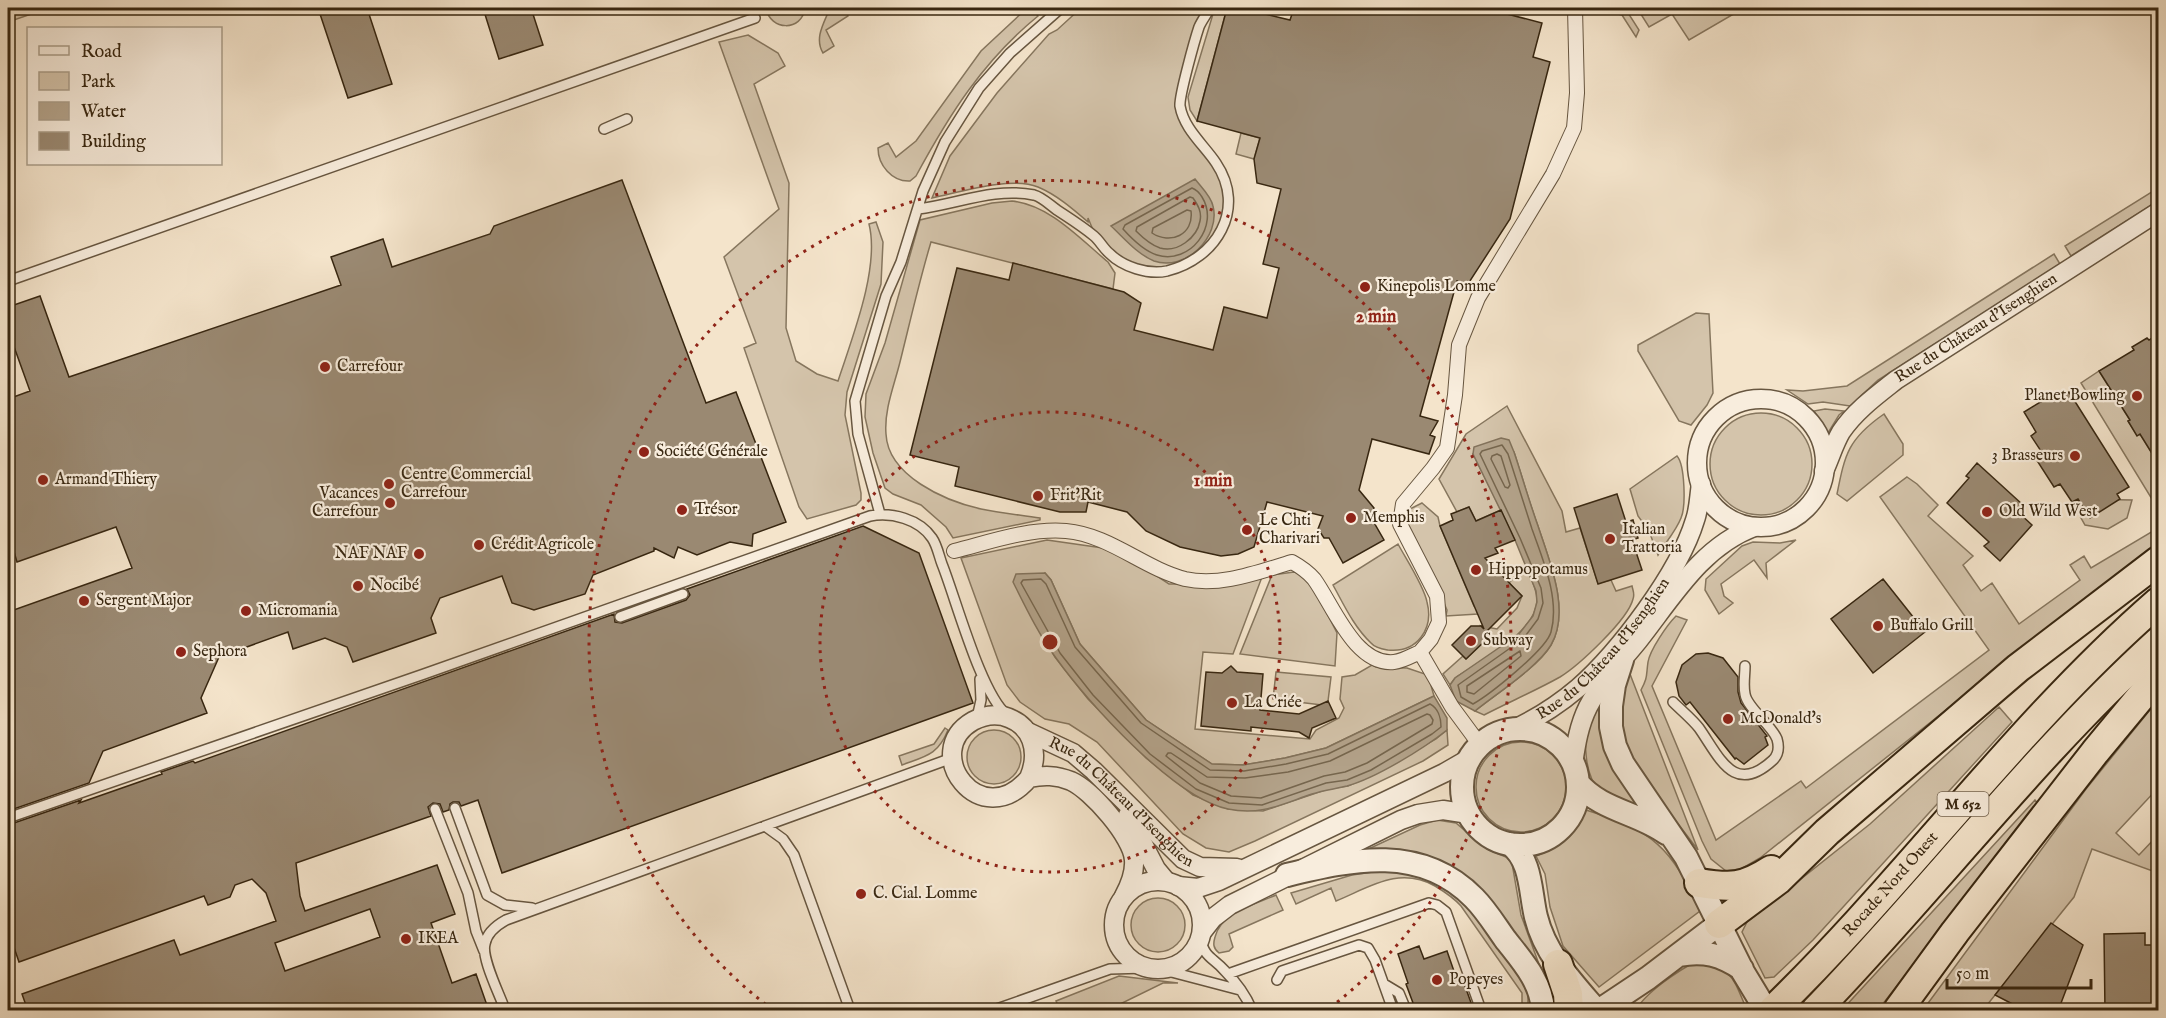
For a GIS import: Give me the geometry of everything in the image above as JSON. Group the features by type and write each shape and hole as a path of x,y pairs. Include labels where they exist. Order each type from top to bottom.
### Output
{"highway":[{"path":"1719,924 1778,880 1827,832 2018,668 2158,561"},
{"name":"Rocade Nord Ouest","path":"1773,1011 1850,931 2073,684 2158,602"},
{"name":"Rocade Nord Ouest","path":"1816,1011 1910,909 2062,737 2158,642"},
{"path":"1898,1011 1955,932 2095,752 2158,676"},
{"path":"1699,883 1723,887 1746,884 1827,832"},
{"path":"1558,964 1568,994 1569,1011"}],"street":[{"path":"954,551 1037,530 1068,531 1106,542 1164,572 1186,579 1212,582 1248,575 1292,562 1303,568 1313,578 1349,636 1365,652 1378,660 1395,662 1420,652 1431,639 1439,622 1437,596 1400,524 1402,504 1447,448 1455,395 1459,345 1478,298 1553,174 1574,128 1577,93 1575,8"},
{"name":"Rue du Château d'Isenghien","path":"1824,471 1847,425 1868,403 1896,380 2158,212"},
{"path":"1754,400 1780,403 1803,416 1815,429 1822,445 1824,471 1816,496 1802,512 1783,523 1754,527 1740,524 1721,513 1711,503 1697,470 1701,442 1709,426 1729,408 1754,400"},
{"name":"Rue du Château d'Isenghien","path":"1172,883 1198,888 1208,885 1434,778 1475,752 1495,735 1512,730 1548,711 1578,688 1599,666 1636,622 1665,582 1686,543 1697,511 1701,484"},
{"name":"Rue du Château d'Isenghien","path":"1510,844 1531,844 1544,840 1566,823 1577,798 1575,774 1578,732 1589,705 1622,660 1698,566 1724,542 1754,527"},
{"path":"1420,652 1475,752 1465,770 1462,789 1469,814 1486,834 1510,844 1519,854 1527,868 1540,930 1558,964 1598,1011 1648,978 1719,924"},
{"path":"1622,660 1614,685 1611,706 1612,736 1623,764 1686,857 1743,971 1766,1011"},
{"path":"988,715 1012,719 1028,732 1033,743 1034,767 1029,778 1021,788 1010,795 997,798 983,797 971,792 961,783 955,772 952,758 956,738 962,729 976,719 988,715"},
{"name":"Rue du Château d'Isenghien","path":"1512,730 1533,731 1551,739 1562,747 1575,774"},
{"name":"Rue du Château d'Isenghien","path":"1028,732 1073,753 1094,771 1174,852 1192,864 1200,867 1226,869 1251,864"},
{"path":"1575,774 1584,791 1601,802 1643,819 1672,838"},
{"path":"1029,778 1048,775 1072,782 1088,793 1118,825 1130,844 1134,859 1132,878 1114,915 1115,938 1127,956 1153,968 1171,967 1180,963 1196,948 1201,935 1202,921 1195,900 1155,869 1144,843 1114,792"},
{"path":"1201,935 1224,909 1385,827 1418,814 1443,810 1469,814"},
{"path":"1287,875 1384,859 1422,866 1446,876 1476,900 1532,974 1540,992 1543,1011"},
{"path":"1124,896 1143,883 1172,883"},
{"path":"1679,955 1703,952 1729,961 1743,971"},
{"path":"1627,1011 1634,994 1648,978"}],"lane":[{"path":"880,514 858,434 855,401 886,297 901,262 923,191 936,159 966,107 1010,53 1062,8"},
{"path":"918,209 1012,192 1037,195 1096,237 1109,254 1127,265 1144,271 1163,272 1184,267 1203,255 1215,242 1223,227 1228,198 1225,180 1217,164 1184,119 1180,103 1200,26 1210,8"},
{"path":"8,281 755,18"},
{"path":"604,129 627,119"},
{"path":"8,818 880,514 903,518 920,527 932,538 978,664 994,700 1012,719"},
{"path":"620,616 683,594"},
{"path":"976,719 982,690 978,664"},
{"path":"1673,702 1698,726 1722,764 1740,776 1751,774 1765,767 1776,757 1779,747 1776,736 1745,696 1745,666"},
{"path":"484,951 488,936 499,924 540,907 952,758"},
{"path":"455,808 487,895 505,905 540,907"},
{"path":"435,809 468,893 476,931 505,1011"},
{"path":"765,826 783,839 794,855 850,1011"},
{"path":"1228,974 1429,903 1437,905 1446,912 1481,1011"},
{"path":"1201,935 1206,955 1228,974 1252,1011"},
{"path":"1277,980 1282,971 1359,945 1368,948 1393,1011"},
{"path":"994,1011 1110,969 1153,968 1240,990"},
{"path":"1384,984 1399,993 1406,1011"}],"green space":[{"path":"8,8 49,8 8,22"},
{"path":"766,8 805,8 803,16 798,21 786,26 773,21"},
{"path":"830,8 844,8 848,16 826,30 834,46 823,53 819,42"},
{"path":"1027,8 1032,8 1038,16 1000,51 984,70 955,110 916,176 910,181 903,181 887,171 880,160 878,148 888,143 896,157 916,141 981,51"},
{"path":"1081,8 1210,8 1200,26 1180,103 1183,119 1217,164 1227,212 1203,255 1163,272 1127,265 1096,237 1088,218 1088,222 1071,207 1038,187 1027,184 1000,184 932,198 950,156 997,93 1049,34 1057,30"},
{"path":"1227,8 1197,121 1190,110 1188,97 1213,14"},
{"path":"1595,8 1625,8 1639,30 1636,37 1622,15"},
{"path":"1637,8 1744,8 1689,40 1672,14 1649,27"},
{"path":"748,35 778,53 785,66 754,84 789,183 786,328 796,361 817,374 838,381 868,282 871,261 869,224 876,222 883,242 881,284 847,392 845,415 861,500 856,505 807,519 799,507 744,348 756,343 724,257 779,209 719,42"},
{"path":"1241,133 1260,138 1254,159 1236,154"},
{"path":"2158,188 2158,201 2071,256 2065,246"},
{"path":"1012,201 1026,204 1052,216 1108,262 1115,273 1113,289 931,242 888,407 886,434 889,449 907,474 951,500 981,509 1040,518 1040,520 953,538 946,527 921,505 893,494 885,488 873,453 865,417 866,394 885,343 920,220 992,203"},
{"path":"2054,254 2060,264 1878,380 1850,406 1823,402 1808,404 1787,390 1803,391 1847,386"},
{"path":"1696,313 1709,314 1713,393 1707,405 1691,425 1679,421 1638,351 1638,345"},
{"path":"2099,371 2130,420 2128,421 2137,435 2140,434 2158,463 2158,509 2081,383"},
{"path":"1507,406 1562,511 1566,532 1580,528 1598,583 1611,580 1616,591 1632,586 1634,596 1629,608 1612,630 1590,653 1568,671 1551,682 1484,715 1475,711 1527,671 1545,653 1557,632 1559,617 1559,601 1552,570 1514,452 1473,454 1501,510 1476,521 1469,507 1457,512 1439,479 1466,434"},
{"path":"1825,409 1844,411 1828,433 1814,411"},
{"path":"1761,413 1780,417 1797,428 1808,445 1812,464 1808,483 1797,500 1780,511 1761,515 1742,511 1725,500 1714,483 1710,464 1714,445 1725,428 1742,417"},
{"path":"1884,414 1903,444 1903,455 1847,501 1837,494 1850,448 1863,431"},
{"path":"1677,456 1683,477 1683,513 1658,555 1649,531 1638,516 1630,489"},
{"path":"1907,477 1938,505 1928,516 1973,556 1963,565 1981,591 1992,583 2019,624 2080,580 2070,565 2084,556 2091,568 2158,528 2158,547 2049,628 1760,858 1741,869 1726,871 1711,859 1702,841 1641,690 1646,679 1652,651 1676,616 1687,620 1652,686 1716,840 1801,781 1806,788 1989,650 1880,497"},
{"path":"2078,499 2132,500 2127,518 2108,529 2085,525 2072,502"},
{"path":"1422,503 1438,517 1474,606 1485,606 1478,614 1446,616 1447,610 1427,563 1408,531 1408,510"},
{"path":"1047,540 1117,550 1169,584 1208,584 1262,577 1233,654 1203,652 1195,729 1310,739 1316,730 1339,718 1344,708 1340,699 1342,677 1355,675 1372,665 1407,668 1428,675 1434,696 1326,748 1243,765 1212,764 1146,720 1080,644 1051,580 1045,573 1023,601 1055,657 1088,699 1146,758 1193,795 1228,809 1263,811 1328,789 1348,786 1373,775 1436,739 1447,730 1448,745 1423,761 1255,841 1229,852 1206,848 1183,834 1097,742 1069,724 1045,719 1020,702 1007,685 961,558"},
{"path":"1796,540 1766,563 1767,578 1754,560 1721,584 1724,596 1733,603 1719,614 1705,590 1706,579 1742,546 1753,542 1780,543"},
{"path":"1398,544 1419,581 1429,612 1425,630 1415,643 1407,648 1388,650 1374,646 1359,630 1333,585"},
{"path":"1525,565 1537,596 1534,612 1528,623 1505,645 1455,678 1450,685 1443,674 1463,656 1466,659 1490,636 1481,626 1497,629 1517,608 1522,596 1509,583"},
{"path":"1294,572 1303,574 1316,592 1337,633 1335,666 1240,654 1272,575"},
{"path":"1276,672 1331,677 1328,701 1322,705 1273,699"},
{"path":"1630,674 1698,850 1653,791 1629,752 1620,732 1622,690"},
{"path":"2158,700 2158,788 2116,833 2139,855 2158,835 2158,873 2092,849 2074,897 1983,1010 1923,1010 2086,789"},
{"path":"1602,702 1648,810 1604,793 1591,776 1586,756 1586,735 1591,718"},
{"path":"1999,707 2012,722 1813,940 1774,977 1765,978 1742,932 1747,922 1870,824"},
{"path":"945,728 948,730 935,750 924,757 902,765 899,756 934,744"},
{"path":"989,730 999,730 1009,734 1017,742 1021,757 1017,772 1009,780 999,784 989,784 979,780 971,772 967,762 967,752 971,742 979,734"},
{"path":"1521,742 1538,745 1553,755 1563,770 1566,787 1563,804 1553,819 1538,829 1521,832 1504,829 1489,819 1479,804 1476,787 1479,770 1489,755 1504,745"},
{"path":"2035,800 2039,805 1878,1010 1842,1010"},
{"path":"1586,810 1628,826 1658,844 1680,871 1700,911 1599,987 1563,946 1550,907 1545,874 1536,856 1553,849 1567,839"},
{"path":"1437,820 1456,823 1489,850 1506,857 1512,863 1521,915 1540,967 1552,983 1562,1010 1552,1009 1493,909 1364,851 1420,825"},
{"path":"1380,871 1417,874 1434,881 1464,905 1490,935 1523,982 1528,995 1528,1010 1522,1010 1522,993 1461,906 1435,886 1422,880 1397,878 1373,885 1336,901 1331,888 1296,904 1291,893 1352,875"},
{"path":"1276,895 1283,910 1229,934 1233,947 1229,951 1219,953 1217,951 1214,939 1224,921 1240,910"},
{"path":"1153,898 1163,898 1173,902 1181,910 1185,925 1181,940 1173,948 1163,952 1153,952 1143,948 1135,940 1131,930 1131,920 1135,910 1143,902"},
{"path":"1697,961 1709,963 1731,976 1747,1010 1636,1010 1655,989"},
{"path":"1119,976 1178,983 1163,983 1108,1010 1060,1010 1056,1001"}],"water":[{"path":"1195,179 1210,199 1214,218 1212,229 1206,240 1188,257 1166,263 1154,261 1136,250 1111,226"},
{"path":"1501,438 1509,440 1532,507 1556,586 1559,617 1557,632 1551,645 1537,662 1475,711 1456,701 1450,685 1455,678 1519,634 1533,616 1537,602 1536,591 1515,540 1473,454 1474,447"},
{"path":"1045,573 1051,580 1080,644 1146,720 1212,764 1243,765 1326,748 1434,696 1447,718 1447,730 1399,762 1371,777 1347,786 1261,810 1240,811 1206,801 1158,768 1134,746 1110,723 1056,658 1038,631 1013,582 1016,574"}],"building":[{"path":"318,8 367,8 392,84 348,98"},
{"path":"483,8 531,8 543,45 499,59"},
{"name":"Kinepolis Lomme","path":"1227,8 1240,8 1290,20 1294,8 1484,8 1542,23 1533,57 1550,62 1510,219 1468,284 1457,281 1420,416 1438,421 1430,435 1435,437 1429,454 1372,439 1359,490 1374,508 1372,519 1384,540 1343,563 1329,538 1324,538 1318,529 1323,516 1267,502 1254,547 1238,554 1221,556 1180,547 1146,531 1127,512 1088,502 1086,512 1060,512 955,486 959,467 910,455 957,268 1009,280 1013,263 1124,292 1141,303 1134,330 1213,350 1224,307 1267,318 1279,268 1263,264 1281,189 1257,183 1254,159 1260,138 1197,121"},
{"name":"Centre Commercial Carrefour","path":"622,180 706,403 736,392 786,522 753,534 752,546 730,542 697,555 678,547 674,558 654,548 654,551 593,575 585,594 534,610 512,603 502,576 440,598 431,618 436,633 353,662 347,647 325,638 293,649 288,632 219,657 201,698 207,713 103,751 89,783 8,811 8,612 132,568 116,527 17,562 8,531 8,399 30,391 8,330 8,307 40,296 69,377 341,285 331,257 383,239 392,267 490,234 494,226"},
{"name":"Planet Bowling","path":"2158,334 2158,463 2140,434 2137,436 2128,421 2130,420 2099,371 2134,350 2132,347"},
{"name":"3 Brasseurs","path":"2069,392 2129,487 2117,494 2120,499 2090,518 2078,499 2072,502 2060,484 2054,487 2036,459 2043,454 2031,436 2036,432 2024,412 2055,393 2058,398"},
{"name":"Old Wild West","path":"1977,463 2023,505 2017,511 2032,525 2000,561 1984,546 1989,542 1947,503 1969,478 1966,476"},
{"name":"Italian Trattoria","path":"1617,494 1626,522 1633,520 1638,538 1632,540 1642,570 1598,584 1574,508"},
{"name":"Hippopotamus","path":"1469,507 1476,521 1501,510 1515,540 1495,548 1498,553 1485,558 1522,596 1486,632 1490,636 1466,659 1452,645 1471,626 1481,626 1484,629 1440,526 1453,520 1451,514"},
{"path":"863,526 919,553 973,703 502,873 478,800 461,806 459,802 453,802 449,810 443,812 440,804 433,803 428,807 431,816 296,863 300,896 305,911 437,865 455,914 431,923 452,983 476,974 489,1011 28,1011 22,994 174,940 180,955 276,921 266,893 252,879 235,885 230,897 208,905 204,896 19,962 8,930 8,825 81,800 79,803 193,761 195,763 614,614 615,622 622,623 686,600 690,595 687,589","holes":["370,909 380,937 285,971 275,943"]},
{"name":"Buffalo Grill","path":"1883,579 1925,632 1873,673 1831,619"},
{"name":"McDonald's","path":"1708,653 1723,658 1738,677 1741,703 1767,736 1765,737 1768,745 1744,764 1735,759 1690,702 1686,705 1679,696 1676,682 1682,665 1696,654"},
{"name":"La Criée","path":"1231,666 1237,672 1263,674 1260,710 1299,714 1328,701 1336,718 1312,728 1309,738 1299,732 1251,727 1251,731 1201,726 1206,672 1222,673"},
{"path":"2051,923 2083,945 2058,1011 2026,1011 1995,995"},
{"path":"2145,933 2145,945 2158,945 2158,1011 2105,1011 2104,934"},
{"name":"Popeyes","path":"1419,946 1424,959 1447,951 1456,977 1461,975 1474,1011 1416,1011 1398,954"}],"place":[{"name":"Kinepolis Lomme","path":"1365,287"},
{"name":"Carrefour","path":"325,367"},
{"name":"Planet Bowling","path":"2137,396"},
{"name":"Société Générale","path":"644,452"},
{"name":"3 Brasseurs","path":"2075,456"},
{"name":"Armand Thiery","path":"43,480"},
{"name":"Centre Commercial Carrefour","path":"389,484"},
{"name":"Frit'Rit","path":"1038,496"},
{"name":"Vacances Carrefour","path":"390,503"},
{"name":"Trésor","path":"682,510"},
{"name":"Old Wild West","path":"1987,512"},
{"name":"Memphis","path":"1351,518"},
{"name":"Le Chti Charivari","path":"1247,530"},
{"name":"Italian Trattoria","path":"1610,539"},
{"name":"Crédit Agricole","path":"479,545"},
{"name":"NAF NAF","path":"419,554"},
{"name":"Hippopotamus","path":"1476,570"},
{"name":"Nocibé","path":"358,586"},
{"name":"Sergent Major","path":"84,601"},
{"name":"Micromania","path":"246,611"},
{"name":"Buffalo Grill","path":"1878,626"},
{"name":"Subway","path":"1471,641"},
{"name":"Sephora","path":"181,652"},
{"name":"La Criée","path":"1232,703"},
{"name":"McDonald's","path":"1728,719"},
{"name":"C. Cial. Lomme","path":"861,894"},
{"name":"IKEA","path":"406,939"},
{"name":"Popeyes","path":"1437,980"}]}
